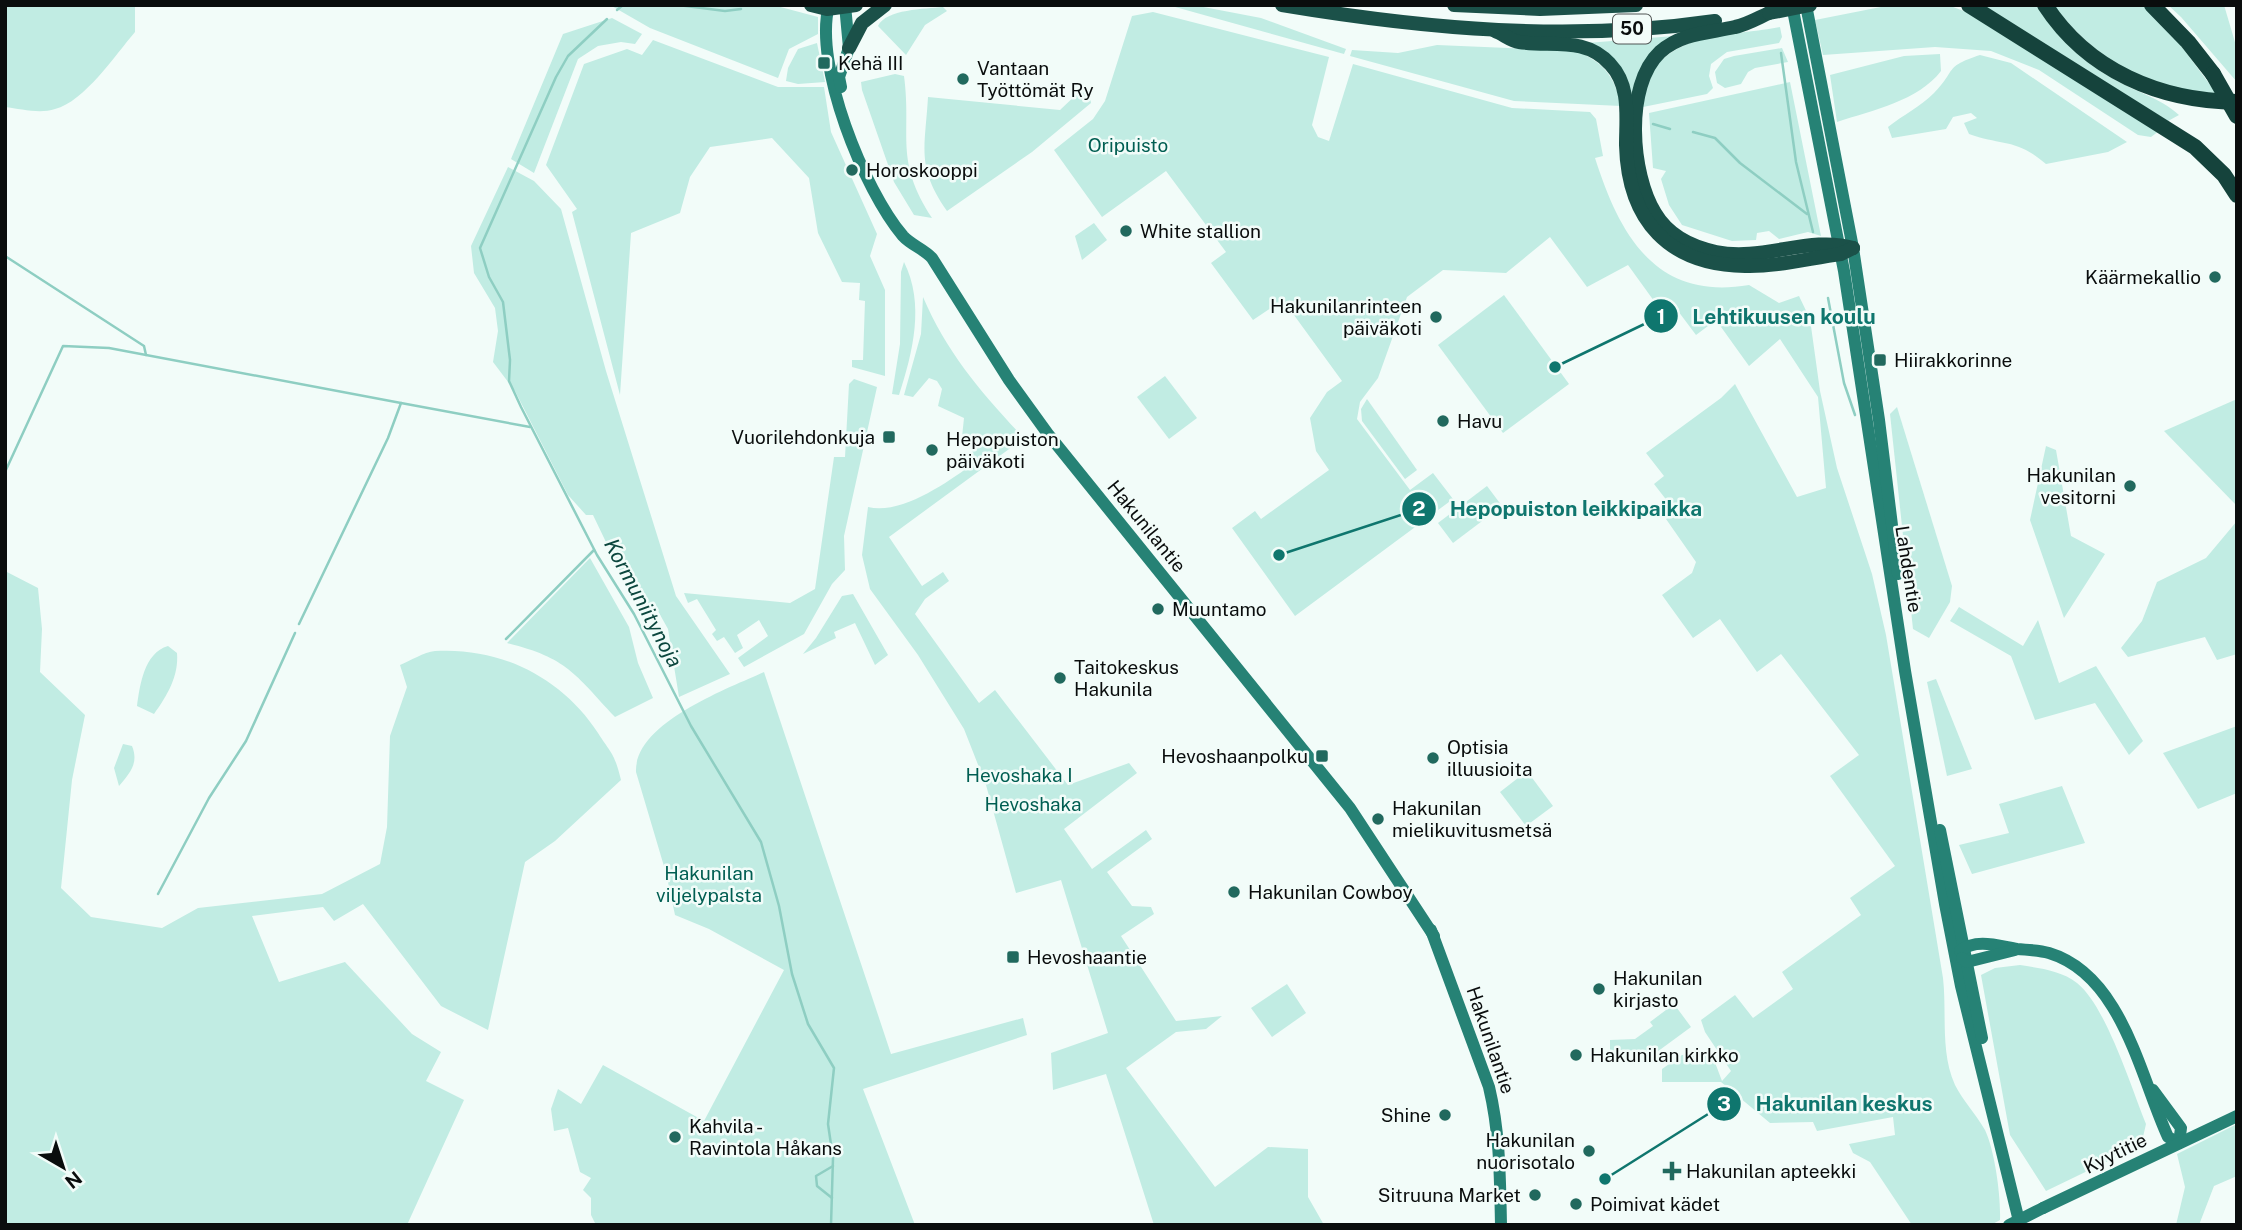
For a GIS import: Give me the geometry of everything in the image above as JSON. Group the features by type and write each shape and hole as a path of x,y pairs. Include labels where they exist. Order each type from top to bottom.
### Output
{"highway":[{"path":"811,5 856,5"},
{"path":"849,48 862,23 885,5"},
{"name":"50","path":"1282,5 1417,25 1495,31 1627,29 1769,13 1808,5"},
{"name":"50","path":"1454,5 1636,5"},
{"path":"1969,5 2174,133 2211,161 2237,195"},
{"path":"2045,5 2085,50 2128,79 2185,99 2237,102"},
{"path":"2152,5 2188,42 2213,74 2237,116"},
{"path":"1769,13 1738,27 1685,37 1661,51 1652,61 1644,73 1637,96 1637,154 1642,184 1655,214 1667,228 1693,245 1717,252 1747,255 1844,249"},
{"path":"1495,31 1518,42 1560,42 1585,47 1611,64 1625,90 1627,156 1636,203 1645,220 1688,256 1714,264 1748,266 1844,249"}],"main road":[{"name":"Lahdentie","path":"1792,5 1880,420 1911,671 1960,951 2020,1225"},
{"name":"Lahdentie","path":"1808,5 1844,249"},
{"name":"Hakunilantie","path":"845,6 849,48 839,77 845,108 866,162 903,227 925,240 937,254 975,327"},
{"name":"Hakunilantie","path":"828,7 827,47 838,102 864,173 886,213 906,239 920,246 932,258 1048,434 1350,808 1434,936 1495,1113 1501,1164 1501,1225"},
{"path":"2019,949 1967,962 1960,951 1988,943 2048,953 2089,975 2108,1000 2149,1085 2181,1128 2179,1143"},
{"name":"Hakunilantie","path":"1441,954 1488,1114 1494,1164 1495,1225"},
{"name":"Lahdentie","path":"1967,962 1999,1135"},
{"name":"Kyytitie","path":"2009,1225 2237,1116"}],"green space":[{"path":"5,5 135,5 135,32 99,76 66,105 43,111 5,107"},
{"path":"610,5 773,5 818,17 818,34 789,49 778,78 650,28"},
{"path":"1168,5 1193,5 1261,18 1346,49 1344,54"},
{"path":"1891,5 1948,5 1974,15 2159,131 2151,137 2138,135 2039,70 1991,51 1935,47 1823,55 1815,20"},
{"path":"1979,5 2036,5 2061,36 2091,64 2179,115 2168,121"},
{"path":"2053,5 2145,5 2171,32 2219,97 2169,87 2126,69 2088,42"},
{"path":"2168,5 2224,5 2237,49 2237,82 2181,17"},
{"path":"943,7 947,11 925,25 906,55 878,26 882,20 897,13"},
{"name":"Oripuisto","path":"1153,12 1329,57 1312,125 1318,137 1329,141 1353,64 1512,108 1590,112 1596,119 1603,156 1595,158 1605,187 1630,237 1646,257 1666,272 1689,283 1717,287 1749,285 1779,303 1799,296 1810,319 1820,391 1837,468 1872,574 1886,635 1943,978 1947,1059 1955,1085 1989,1139 1997,1174 2000,1220 1991,1225 1912,1225 1870,1162 1853,1153 1849,1144 1895,1135 1893,1117 1817,1131 1813,1122 1770,1123 1721,1082 1662,1082 1662,1069 1682,1055 1711,1052 1722,1081 1731,1071 1705,1032 1701,1020 1735,995 1753,1018 1793,989 1782,972 1861,915 1850,898 1895,866 1830,776 1859,755 1781,654 1757,672 1720,619 1693,638 1662,595 1692,573 1696,562 1666,519 1675,511 1654,484 1664,476 1646,453 1721,398 1735,384 1797,497 1826,488 1818,397 1780,339 1749,366 1716,320 1696,335 1678,311 1667,319 1628,265 1587,287 1550,237 1506,273 1443,270 1407,297 1378,378 1360,402 1357,419 1410,490 1433,473 1453,499 1295,616 1232,528 1255,511 1261,519 1329,470 1316,451 1310,418 1327,392 1342,381 1283,300 1253,320 1211,263 1226,252 1166,171 1102,217 1054,150 1093,119 1105,101 1132,16"},
{"path":"612,18 642,34 635,44 621,42 598,46 578,59 534,173 511,159 563,34"},
{"path":"1780,27 1782,37 1779,43 1727,52 1711,64 1709,76 1713,88 1707,94 1643,107 1650,75 1661,61 1675,50 1708,38"},
{"path":"1674,36 1633,95 1587,43"},
{"path":"653,40 778,87 824,87 831,132 877,234 870,256 885,290 885,376 852,367 852,360 863,360 865,301 859,300 860,283 842,282 818,233 809,178 772,138 710,147 690,177 680,213 631,233 620,395 572,212 577,209 546,165 584,64 627,49 642,55"},
{"path":"817,43 825,82 798,84 786,81 788,68 798,49"},
{"path":"1437,45 1576,51 1594,60 1607,72 1621,106 1514,101 1350,56 1352,50 1398,53"},
{"path":"1782,48 1788,62 1755,68 1748,72 1741,84 1725,88 1717,83 1715,72 1724,59"},
{"path":"1940,54 1941,71 1920,90 1894,103 1837,122 1830,75 1904,56"},
{"path":"1980,55 2011,63 2127,142 2108,152 2046,164 2017,146 1969,134 1964,123 1977,118 1971,113 1953,117 1946,129 1892,138 1888,127 1929,98 1955,66"},
{"path":"895,74 904,76 907,148 913,180 932,218 914,215 894,182 862,90 861,82"},
{"path":"1790,82 1821,236 1808,232 1779,239 1769,231 1757,233 1756,240 1732,241 1682,225 1669,205 1661,179 1666,171 1653,168 1649,113"},
{"path":"1079,92 1089,93 1091,103 1032,152 947,211 931,182 925,157 928,97 1060,110"},
{"path":"508,167 534,181 561,209 606,371 676,596 730,674 679,697 668,629 654,604 639,611 593,515 586,515 568,495 515,391 493,362 498,331 495,308 474,273 471,246"},
{"path":"1094,223 1107,240 1082,260 1075,236"},
{"path":"904,262 914,294 915,328 899,395 892,394 900,344 901,272"},
{"path":"1504,295 1569,384 1503,433 1438,345"},
{"name":"Hevoshaka","path":"923,297 954,355 1024,438 889,537 922,586 943,572 949,581 925,599 915,614 979,703 995,690 1068,785 1129,763 1137,773 1064,829 1092,869 1146,830 1152,839 1107,872 1132,906 1151,907 1154,914 1121,936 1176,1021 1222,1016 1206,1029 1176,1032 1126,1068 1215,1187 1268,1147 1308,1149 1308,1197 1324,1225 1154,1225 1106,1074 1053,1090 1051,1053 1108,1033 1061,880 1016,893 986,785 964,729 918,655 870,589 862,555 868,507 881,508 908,502 935,489 970,466 973,448 962,437 964,418 938,406 942,389 937,381 929,378 913,397 904,395 921,334"},
{"path":"1165,376 1197,418 1169,439 1137,397"},
{"path":"854,379 877,387 844,536 845,570 832,584 804,634 744,667 738,658 768,636 759,620 737,635 743,648 735,653 724,637 717,641 712,634 716,630 697,599 688,603 684,593 790,603 815,589 834,457 845,457 849,384"},
{"path":"1367,399 1417,470 1405,479 1362,421 1361,409"},
{"path":"2237,399 2237,506 2164,431"},
{"path":"1897,407 1952,586 1950,602 1929,638 1913,629 1890,414"},
{"path":"2046,446 2056,450 2071,536 2105,554 2064,618 2030,520"},
{"path":"1487,486 1502,506 1453,543 1438,523"},
{"path":"2237,521 2237,654 2217,660 2205,637 2128,657 2121,648 2142,621 2157,582 2206,558"},
{"path":"590,558 629,627 638,663 653,698 615,717 579,678 557,661 507,643"},
{"path":"5,571 38,588 42,629 40,672 85,715 72,780 61,888 91,917 162,928 198,908 322,894 380,864 387,827 390,736 407,687 400,665 426,653 459,651 483,654 528,670 567,696 612,754 621,780 555,841 525,862 488,1030 441,1006 363,904 334,921 323,907 252,916 279,982 345,962 412,1034 441,1052 426,1081 464,1100 407,1225 5,1225"},
{"path":"853,594 888,655 875,665 855,623 834,632 836,638 803,654 842,596"},
{"path":"1959,607 2023,646 2038,620 2059,683 2096,666 2143,741 2129,755 2095,703 2035,720 2011,656 1950,621"},
{"path":"168,646 177,653 176,670 168,693 154,714 137,706 140,689 153,655"},
{"name":"Hakunilan viljelypalsta","path":"764,672 891,1054 1023,1018 1027,1035 863,1089 915,1225 596,1225 591,1215 591,1198 583,1190 591,1178 580,1172 568,1128 554,1131 551,1109 558,1089 581,1104 603,1065 704,1121 784,970 709,929 675,915 666,873 636,772 639,754 650,738 666,723 707,698"},
{"path":"1936,679 1972,769 1947,776 1927,682"},
{"path":"2237,726 2237,793 2198,809 2163,753"},
{"path":"123,744 132,746 134,763 119,786 114,768"},
{"path":"1527,771 1553,806 1526,826 1500,792"},
{"path":"2062,786 2085,843 1972,874 1959,845 2009,833 1999,804"},
{"path":"2020,965 2064,975 2088,994 2117,1048 2146,1124 2143,1137 2133,1149 2046,1191 2010,1135 1981,975 1995,968"},
{"path":"1287,984 1306,1013 1272,1037 1251,1008"},
{"path":"1674,1004 1691,1027 1646,1060 1610,1060 1610,1040 1635,1039 1653,1026 1650,1022"},
{"path":"2237,1124 2237,1176 2214,1186 2199,1225 2176,1225 2185,1187 2177,1154"}],"waterway":[{"path":"617,10 623,5"},
{"path":"678,5 725,11 741,9"},
{"name":"Kormuniitynoja","path":"607,19 568,56 556,77 480,248 489,277 503,302 510,360 509,381 521,407 597,555 634,614 691,726 761,842 779,906 792,974 808,1024 834,1068 828,1124 833,1158 831,1225"},
{"path":"1781,53 1796,162 1813,232"},
{"path":"1653,124 1670,129"},
{"path":"1693,132 1715,138 1740,163 1807,214"},
{"path":"5,256 144,346 146,355"},
{"path":"1828,298 1844,383 1855,415"},
{"path":"5,472 63,346 109,348 401,403"},
{"path":"299,624 388,438 401,403 530,427"},
{"path":"506,639 594,550"},
{"path":"158,894 209,798 246,741 295,633"},
{"path":"832,1198 817,1186 816,1176 833,1166"}],"place":[{"name":"Kehä III","path":"824,63"},
{"name":"Vantaan Työttömät Ry","path":"963,79"},
{"name":"Horoskooppi","path":"852,170"},
{"name":"White stallion","path":"1126,231"},
{"name":"Käärmekallio","path":"2215,277"},
{"name":"Hakunilanrinteen päiväkoti","path":"1436,317"},
{"name":"Hiirakkorinne","path":"1880,360"},
{"name":"Lehtikuusen koulu","path":"1555,367"},
{"name":"Havu","path":"1443,421"},
{"name":"Vuorilehdonkuja","path":"889,437"},
{"name":"Hepopuiston päiväkoti","path":"932,450"},
{"name":"Hakunilan vesitorni","path":"2130,486"},
{"name":"Hepopuiston leikkipaikka","path":"1279,555"},
{"name":"Muuntamo","path":"1158,609"},
{"name":"Taitokeskus Hakunila","path":"1060,678"},
{"name":"Hevoshaanpolku","path":"1322,756"},
{"name":"Optisia illuusioita","path":"1433,758"},
{"name":"Hakunilan mielikuvitusmetsä","path":"1378,819"},
{"name":"Hakunilan Cowboy","path":"1234,892"},
{"name":"Hevoshaantie","path":"1013,957"},
{"name":"Hakunilan kirjasto","path":"1599,989"},
{"name":"Hakunilan kirkko","path":"1576,1055"},
{"name":"Shine","path":"1445,1115"},
{"name":"Kahvila - Ravintola Håkans","path":"675,1137"},
{"name":"Hakunilan nuorisotalo","path":"1589,1151"},
{"name":"Hakunilan apteekki","path":"1672,1171"},
{"name":"Hakunilan keskus","path":"1605,1179"},
{"name":"Sitruuna Market","path":"1535,1195"},
{"name":"Poimivat kädet","path":"1576,1204"}],"park label":[{"name":"Hevoshaka I","path":"1019,775"}]}
